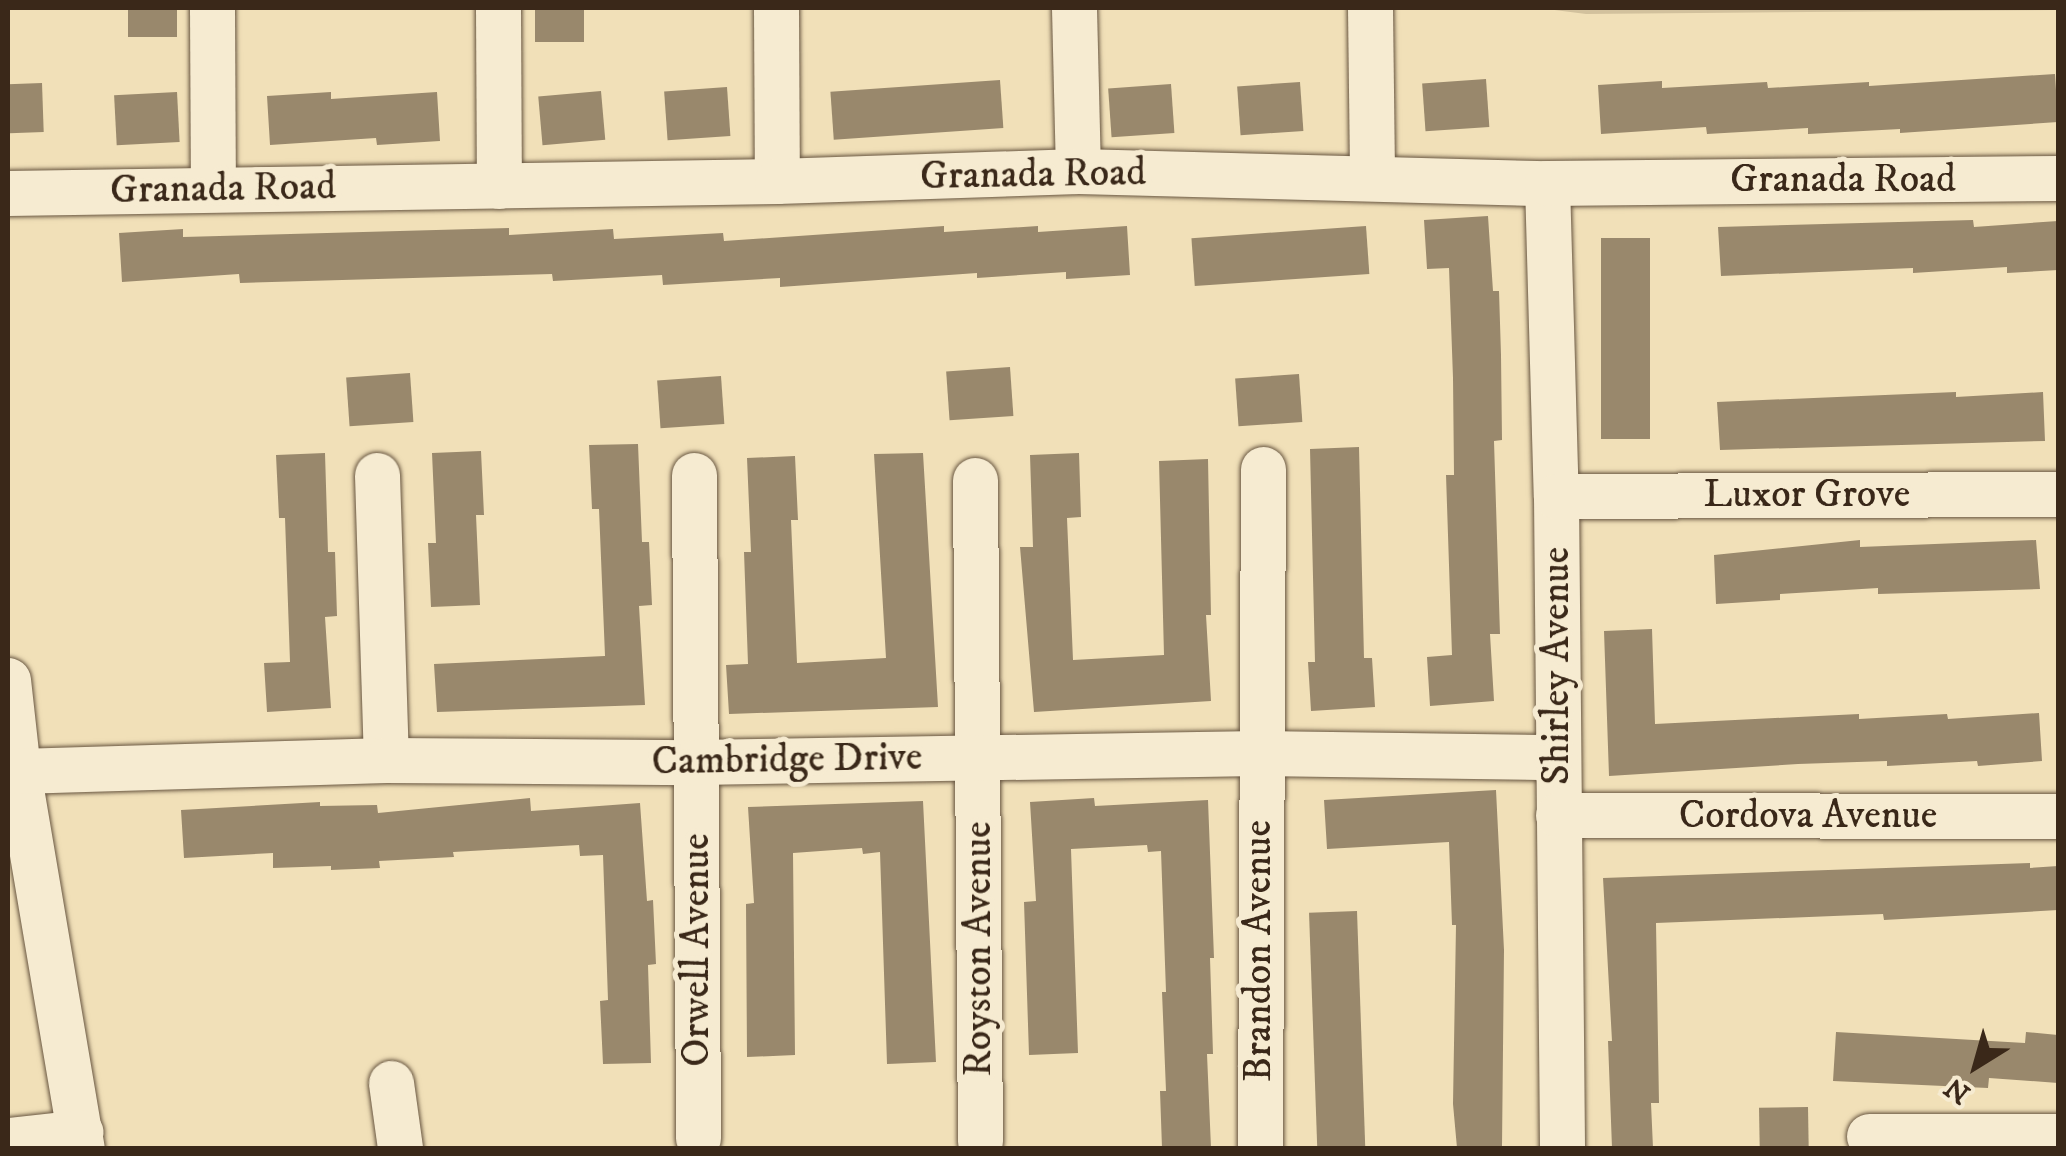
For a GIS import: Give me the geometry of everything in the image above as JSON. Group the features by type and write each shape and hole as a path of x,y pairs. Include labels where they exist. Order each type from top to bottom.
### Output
{"street":[{"path":"212,8 213,188"},
{"path":"498,8 500,186"},
{"path":"776,8 777,181"},
{"path":"1074,8 1078,171"},
{"path":"1370,8 1372,176"},
{"name":"Granada Road","path":"8,193 777,181 1078,171 1547,183 2058,178"},
{"name":"Shirley Avenue","path":"1547,183 1556,496 1562,1148"},
{"name":"Brandon Avenue","path":"1260,1148 1263,469"},
{"path":"377,475 386,760"},
{"name":"Orwell Avenue","path":"694,475 698,1138"},
{"name":"Royston Avenue","path":"975,480 980,1141"},
{"name":"Luxor Grove","path":"1556,496 2058,494"},
{"path":"8,680 18,771 81,1140 8,1140"},
{"name":"Cambridge Drive","path":"18,771 386,760 696,762 1259,753 1556,756"},
{"name":"Cordova Avenue","path":"1558,815 2058,816"},
{"path":"391,1082 400,1148"},
{"path":"1870,1136 2058,1136"}],"shaded area":[{"path":"1539,8 2058,8 2058,10 1586,14"}],"building":[{"path":"128,8 177,8 177,37 128,37"},
{"path":"535,8 584,8 584,42 535,42"},
{"path":"2055,74 2058,122 1900,133 1900,129 1808,134 1808,128 1707,134 1706,127 1601,134 1598,85 1662,81 1662,88 1767,82 1768,88 1869,82 1869,86"},
{"path":"1486,79 1489,127 1426,131 1422,83"},
{"path":"1000,80 1003,128 834,140 830,92"},
{"path":"1300,82 1303,131 1241,135 1237,86"},
{"path":"42,83 44,132 10,133 8,84"},
{"path":"1171,84 1174,133 1112,137 1108,88"},
{"path":"727,87 730,136 668,140 664,91"},
{"path":"601,91 605,140 543,145 538,96"},
{"path":"177,92 180,142 117,145 114,95"},
{"path":"331,92 331,99 437,92 440,141 377,145 376,138 270,145 267,96"},
{"path":"1488,216 1493,291 1499,291 1501,355 1502,440 1494,441 1500,634 1490,634 1494,701 1430,706 1427,657 1452,655 1446,475 1454,475 1453,378 1449,268 1427,269 1424,220"},
{"path":"1973,220 1974,227 2058,221 2058,270 2007,273 2007,267 1913,273 1913,268 1721,276 1718,227"},
{"path":"944,226 944,232 1038,226 1038,232 1127,226 1130,275 1066,279 1066,272 977,278 977,273 780,287 780,278 663,285 662,275 553,281 552,274 240,283 239,274 122,282 119,233 183,229 183,237 509,228 509,235 613,229 614,239 723,233 724,241"},
{"path":"1366,226 1369,274 1195,286 1191,238"},
{"path":"1601,238 1650,238 1650,439 1601,439"},
{"path":"1010,367 1013,416 950,420 946,371"},
{"path":"410,373 413,422 350,426 346,377"},
{"path":"1299,374 1302,422 1239,426 1235,378"},
{"path":"721,376 724,424 661,428 657,380"},
{"path":"1956,392 1956,397 2043,392 2045,441 1720,450 1717,402"},
{"path":"638,444 642,542 649,542 652,605 639,606 645,705 437,712 434,664 605,656 599,509 592,509 589,445"},
{"path":"1359,447 1364,658 1372,658 1375,707 1311,711 1308,662 1315,662 1310,449"},
{"path":"481,451 484,515 476,515 480,605 431,607 428,543 436,543 432,453"},
{"path":"325,453 328,552 335,552 337,616 325,617 331,708 267,712 264,663 290,662 285,518 279,518 276,455"},
{"path":"923,453 938,707 729,714 726,665 748,664 744,552 751,552 747,458 795,456 798,520 791,520 797,663 886,658 874,454"},
{"path":"1079,453 1081,517 1067,518 1073,660 1164,655 1159,461 1208,459 1211,615 1206,615 1211,701 1034,712 1020,547 1033,547 1030,455"},
{"path":"1860,540 1860,547 2036,540 2040,589 1878,594 1878,588 1780,594 1780,600 1716,604 1714,555"},
{"path":"1652,629 1655,724 1859,714 1859,719 1947,714 1948,719 2039,713 2042,761 1978,766 1977,761 1887,766 1887,761 1798,764 1609,776 1604,631"},
{"path":"1496,790 1504,950 1502,1148 1457,1148 1453,1104 1456,925 1452,925 1449,842 1327,849 1324,800"},
{"path":"530,798 531,811 640,803 647,901 653,900 656,964 648,965 651,1063 603,1064 600,1001 608,1000 603,855 580,856 579,845 453,852 454,857 379,861 380,868 331,870 331,866 273,868 273,853 184,858 181,810 320,802 320,806 377,805 378,813"},
{"path":"1094,798 1095,806 1208,800 1214,958 1210,958 1213,1054 1207,1054 1211,1148 1162,1148 1160,1091 1166,1091 1162,992 1166,992 1161,851 1148,852 1147,845 1071,849 1078,1053 1029,1055 1024,902 1036,901 1030,802"},
{"path":"923,801 936,1062 887,1064 880,852 863,854 862,848 793,853 795,1055 747,1057 746,904 754,903 748,807"},
{"path":"2030,863 2030,868 2058,866 2058,910 1884,920 1883,914 1656,923 1659,1103 1651,1103 1653,1148 1612,1148 1608,1041 1612,1041 1603,878"},
{"path":"1357,911 1365,1148 1317,1148 1309,913"},
{"path":"1836,1032 2025,1043 2026,1032 2058,1035 2058,1083 1989,1078 1988,1088 1833,1081"},
{"path":"1808,1107 1809,1148 1760,1148 1759,1108"}]}
